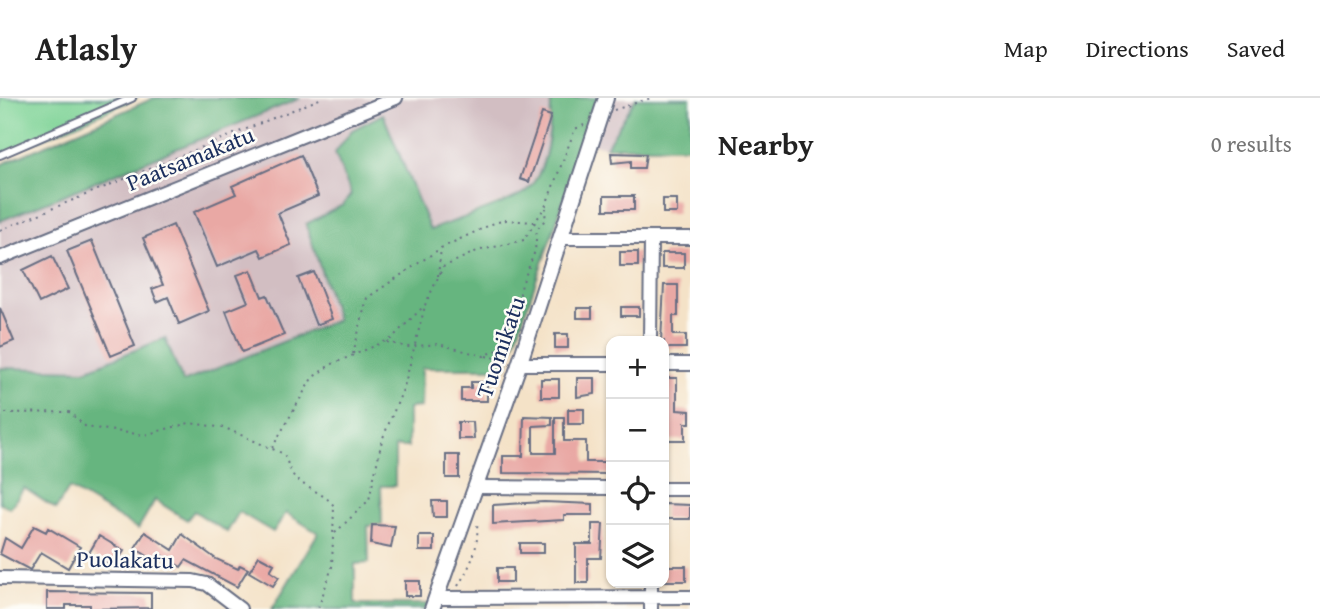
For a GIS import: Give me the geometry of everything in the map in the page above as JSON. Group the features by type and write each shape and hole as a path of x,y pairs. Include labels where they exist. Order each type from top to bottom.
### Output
{"street":[{"name":"Paatsamakatu","path":"0,258 396,98"},
{"name":"Tuomikatu","path":"434,603 519,364 606,98"},
{"path":"561,238 690,238"},
{"path":"650,336 651,238"},
{"path":"519,364 606,364"},
{"path":"669,364 690,364"},
{"path":"477,487 606,488"},
{"path":"669,489 690,489"},
{"name":"Puolakatu","path":"0,578 193,581 207,584 240,609"},
{"path":"434,603 650,603 690,597"}],"lane":[{"path":"0,155 132,98"}],"path":[{"path":"0,230 322,98"},
{"path":"335,533 369,500 382,440 404,387 425,305 443,267 477,251 524,240 546,205 575,130 651,98"},
{"path":"484,356 498,350 504,329 516,311 522,284 535,251 537,229 545,220 546,205"},
{"path":"353,355 367,298 441,248 494,223 506,220 535,222"},
{"path":"438,278 441,248"},
{"path":"272,448 312,378 330,365 386,342 425,305"},
{"path":"386,342 414,346 438,344 519,364"},
{"path":"0,408 6,413 69,412 86,428 144,435 189,423 225,428 284,454 291,473 307,487 328,498 334,506 332,567 318,609"}],"shaded area":[{"path":"301,98 551,98 552,127 540,169 526,192 429,230 383,115 335,153 351,194 343,205 306,224 337,320 183,382 165,338 86,370 0,368 0,221"},
{"path":"599,98 636,98 606,147 584,142"}],"green space":[{"path":"0,98 137,98 0,157"},
{"path":"154,98 301,98 0,221 0,165"},
{"path":"551,98 599,98 506,368 422,368 421,407 408,408 408,447 395,447 395,486 381,486 382,525 368,526 369,563 355,564 355,604 432,604 430,609 272,609 318,533 286,513 273,532 239,512 227,532 194,511 187,520 155,500 138,529 69,488 56,509 24,488 10,508 0,503 0,368 86,370 165,338 183,382 337,320 306,224 343,205 351,194 335,153 352,130 383,114 430,230 496,206 526,191 540,172 544,160"},
{"path":"636,98 690,98 690,147 606,147"}],"building":[{"path":"542,113 551,116 529,182 520,179"},
{"path":"611,153 646,154 644,168 631,168 631,161 612,163"},
{"path":"301,155 318,196 278,213 291,245 263,257 259,249 217,267 194,212 236,194 232,186"},
{"path":"604,196 634,196 634,210 604,210"},
{"path":"663,199 677,199 677,213 663,213"},
{"path":"173,225 209,311 179,324 168,297 157,302 152,289 163,285 143,238"},
{"path":"92,241 135,346 111,356 67,251"},
{"path":"620,252 638,252 638,266 620,266"},
{"path":"662,253 684,253 684,268 662,268"},
{"path":"52,256 68,289 39,303 23,270"},
{"path":"251,270 262,297 267,295 284,335 242,352 226,311 248,302 237,275"},
{"path":"314,272 332,319 316,325 298,278"},
{"path":"664,285 678,285 678,316 673,316 673,335 686,335 686,348 669,348 669,336 661,336"},
{"path":"621,307 639,307 639,316 621,316"},
{"path":"0,308 14,341 0,347"},
{"path":"577,308 592,308 592,318 577,318"},
{"path":"555,334 568,334 568,348 555,348"},
{"path":"577,378 595,378 595,394 577,397"},
{"path":"669,378 677,378 677,410 690,411 690,423 685,423 685,440 669,440"},
{"path":"541,379 559,379 559,397 541,397"},
{"path":"471,382 487,382 487,401 461,401 461,388 471,388"},
{"path":"568,409 584,409 584,424 568,424"},
{"path":"524,416 552,417 552,425 533,426 533,453 555,453 555,417 564,417 564,441 586,441 586,462 606,462 606,474 503,473 503,456 523,456"},
{"path":"458,422 473,422 474,439 458,439"},
{"path":"446,455 459,455 459,478 446,478"},
{"path":"432,501 447,501 447,517 433,517"},
{"path":"544,502 593,504 593,515 564,515 564,520 493,524 493,505"},
{"path":"669,504 690,505 690,519 669,519"},
{"path":"592,524 603,524 601,558 588,558 588,583 576,583 576,544 592,544"},
{"path":"372,525 395,526 391,548 371,544"},
{"path":"34,526 46,532 48,528 80,547 68,568 41,552 30,570 0,554 5,538 21,548"},
{"path":"145,532 173,550 182,534 216,559 238,569 240,565 248,569 237,587 186,560 181,567 159,554 155,561 135,548"},
{"path":"99,536 124,551 113,568 89,553"},
{"path":"419,536 434,536 434,551 419,551"},
{"path":"520,543 544,543 544,553 520,553"},
{"path":"259,556 274,564 270,571 279,577 273,586 249,572"},
{"path":"669,566 686,566 686,581 669,581"},
{"path":"497,568 513,568 513,582 497,582"},
{"path":"405,581 420,581 420,596 405,596"},
{"path":"47,592 151,593 151,608 90,609 90,605 66,605 66,609 47,609"}]}
